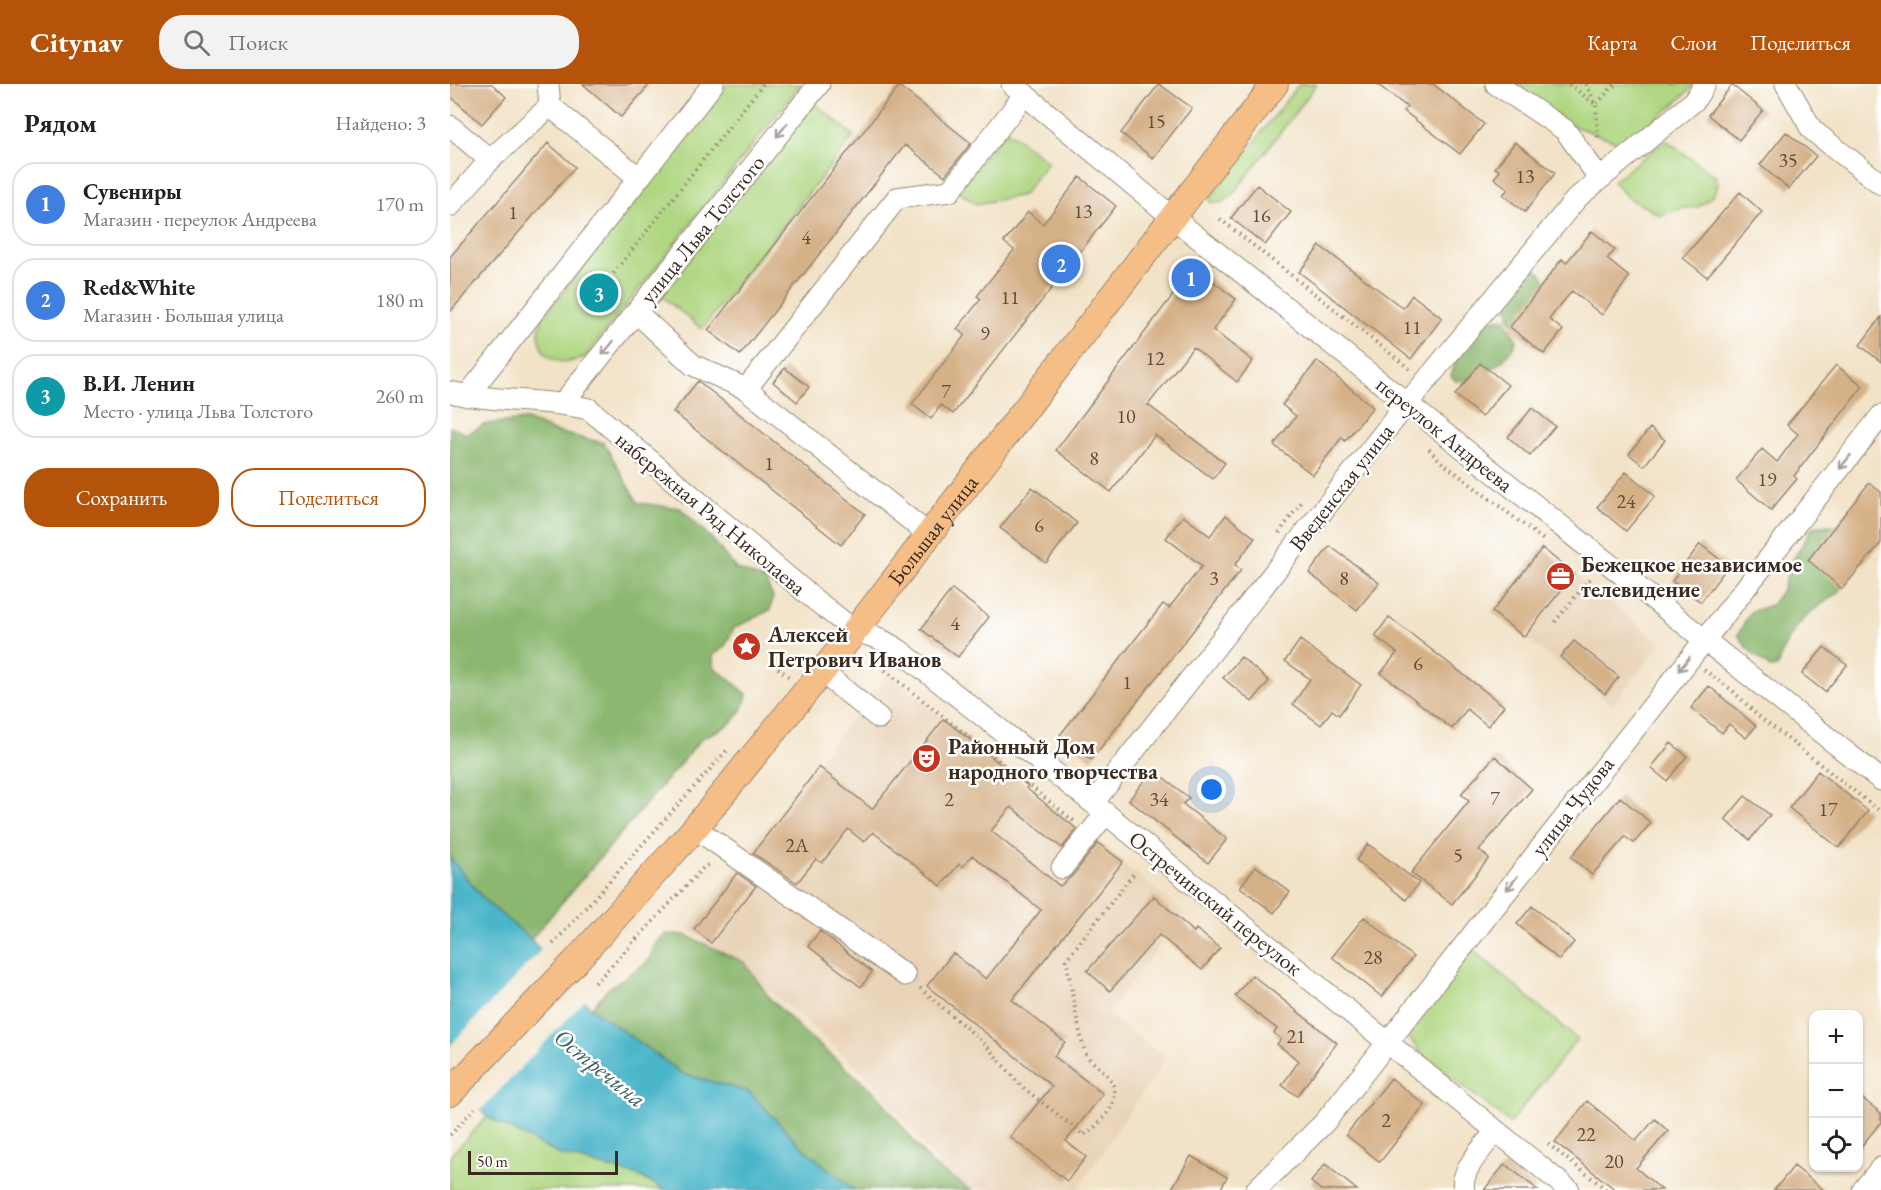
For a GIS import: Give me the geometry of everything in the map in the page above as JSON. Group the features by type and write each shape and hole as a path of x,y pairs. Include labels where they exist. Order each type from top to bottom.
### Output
{"main road":[{"name":"Большая улица","path":"452,1091 573,963 695,828 855,631 1275,84"}],"street":[{"path":"548,84 550,106 639,178"},
{"path":"458,394 639,178 712,84"},
{"name":"улица Льва Толстого","path":"563,403 819,84"},
{"path":"1496,84 1565,130 1600,179"},
{"name":"Введенская улица","path":"1062,868 1090,833 1099,808 1426,381 1577,198 1694,101 1705,84"},
{"path":"1786,84 1812,130 1881,184"},
{"path":"746,389 897,198 950,191 1019,89"},
{"name":"переулок Андреева","path":"1019,89 1172,217 1881,780"},
{"path":"450,206 490,160 550,106"},
{"path":"450,126 490,160"},
{"path":"636,312 693,365 746,389 928,534"},
{"name":"набережная Ряд Николаева","path":"458,394 563,403 589,409 855,631"},
{"name":"улица Чудова","path":"1257,1190 1325,1122 1881,416"},
{"name":"Остречинский переулок","path":"855,631 878,638 899,650 1099,808 1569,1190"},
{"path":"822,672 879,718"},
{"path":"695,828 905,975"},
{"path":"1464,1190 1462,1182 1469,1167 1496,1131"},
{"path":"1863,1190 1881,1168"}],"path":[{"path":"606,283 763,84"},
{"path":"1569,84 1596,105"},
{"path":"1586,84 1596,105 1600,179"},
{"path":"1596,105 1615,84"},
{"path":"1220,219 1426,381"},
{"path":"1555,622 1592,576"},
{"path":"1689,658 1881,812"},
{"path":"778,668 789,677"},
{"path":"885,670 1090,833"},
{"path":"553,944 730,746"},
{"path":"595,983 705,866 734,857"},
{"path":"905,975 984,1043 1021,1086 1083,1135 1104,1118 1113,1103 1114,1086 1108,1076 1087,1055 1066,960 1135,873"},
{"path":"450,1135 475,1108"}],"shaded area":[{"path":"1542,548 1661,643 1612,705 1492,612"},
{"path":"888,673 1184,913 1107,1014 1166,1058 1077,1190 972,1190 941,1167 873,1081 797,1013 687,928"}],"green space":[{"path":"727,84 801,84 586,356 565,362 548,356 540,341 539,331 542,319"},
{"path":"1299,84 1317,84 1231,197 1220,203 1210,202 1212,196"},
{"path":"1509,84 1695,84 1660,117 1618,142 1571,125"},
{"path":"814,103 854,136 702,329 660,295"},
{"path":"1005,129 1048,162 1023,195 976,204 958,191"},
{"path":"1666,140 1717,178 1718,183 1713,195 1698,207 1684,208 1660,215 1627,197 1613,181"},
{"path":"1534,268 1542,274 1546,283 1517,328 1509,318 1510,311 1504,301 1522,283 1522,273 1525,269"},
{"path":"1494,319 1505,319 1517,341 1512,350 1499,364 1484,374 1456,381 1451,376 1462,351 1480,329"},
{"path":"526,420 556,432 604,443 638,503 680,508 711,538 736,569 765,580 773,597 770,610 734,628 725,646 713,656 714,667 747,694 741,711 725,727 702,738 531,939 486,902 450,858 450,427 467,434 486,424"},
{"path":"1829,525 1837,527 1844,586 1798,625 1777,667 1770,668 1748,649 1738,635 1750,612 1771,605 1783,589 1790,565 1813,527"},
{"path":"665,934 685,935 744,962 771,1000 805,1033 878,1095 931,1164 971,1190 854,1190 803,1148 749,1092 683,1074 591,1008 609,988 649,961 654,946"},
{"path":"1472,949 1577,1039 1510,1123 1421,1053 1409,1038 1412,1022"},
{"path":"487,1117 558,1154 639,1176 665,1190 450,1190 450,1156"}],"water":[{"name":"Остречина","path":"450,858 486,902 531,939 591,1008 683,1074 749,1092 803,1148 854,1190 665,1190 639,1176 558,1154 487,1117 450,1080"}],"pier":[{"path":"543,948 587,998 479,1112 450,1084 450,1046"}],"building":[{"path":"450,84 492,84 506,97 482,124 450,96"},
{"path":"583,84 650,84 621,117"},
{"path":"1159,84 1192,108 1153,158 1121,133"},
{"path":"1377,84 1433,84 1484,124 1460,154 1404,111 1407,107"},
{"path":"1732,85 1763,110 1739,140 1708,115"},
{"path":"899,86 971,143 945,176 905,145 740,355 708,330"},
{"path":"1786,132 1816,156 1789,189 1760,165"},
{"path":"1515,142 1555,173 1525,212 1503,195 1508,189 1494,178 1500,171 1495,168"},
{"path":"548,143 575,167 450,312 450,257"},
{"path":"1080,177 1116,206 953,414 941,405 931,419 912,404 965,335 957,329 981,299 977,296 1014,250 1004,242 1028,212 1043,224"},
{"path":"1257,185 1291,212 1265,245 1231,218"},
{"path":"1740,192 1762,212 1707,277 1683,258"},
{"path":"1592,231 1615,250 1607,259 1629,277 1602,315 1572,291 1549,319 1563,330 1544,354 1510,327 1562,259 1566,263"},
{"path":"1320,246 1403,308 1412,295 1442,318 1411,359 1299,272"},
{"path":"1194,267 1236,299 1213,330 1253,361 1237,382 1193,347 1148,405 1225,463 1213,479 1155,435 1111,492 1056,450"},
{"path":"1881,317 1881,362 1860,345"},
{"path":"1317,361 1373,407 1345,441 1342,437 1313,475 1274,445 1296,416 1282,405"},
{"path":"1480,363 1508,385 1482,417 1455,395"},
{"path":"1836,365 1863,386 1794,476 1797,479 1771,510 1736,480 1762,449 1777,462 1798,434 1787,425"},
{"path":"785,368 809,387 797,402 773,382"},
{"path":"698,381 865,514 841,545 673,412"},
{"path":"1532,408 1555,426 1530,456 1508,437"},
{"path":"1650,428 1665,440 1644,466 1629,454"},
{"path":"1626,472 1655,496 1626,531 1597,507"},
{"path":"1869,483 1881,492 1881,543 1842,589 1808,560"},
{"path":"1032,487 1077,523 1046,563 1000,528"},
{"path":"1226,515 1255,538 1235,565 1241,570 1091,760 1060,735 1163,604 1169,608 1202,566 1166,538 1183,516 1210,536"},
{"path":"1700,544 1728,566 1701,602 1672,581"},
{"path":"1330,546 1379,583 1357,610 1309,573"},
{"path":"1542,548 1574,574 1524,637 1492,612"},
{"path":"952,589 989,617 958,657 921,629"},
{"path":"1389,617 1504,706 1488,726 1467,709 1452,729 1381,673 1397,653 1375,636"},
{"path":"1300,640 1361,685 1339,715 1332,710 1321,725 1293,704 1310,679 1285,661"},
{"path":"1574,641 1619,677 1605,694 1560,657"},
{"path":"1824,647 1847,665 1825,692 1802,674"},
{"path":"1241,657 1269,681 1252,702 1223,678"},
{"path":"1709,686 1756,726 1746,738 1729,724 1722,733 1691,708"},
{"path":"944,719 1028,786 1026,788 1077,829 1062,848 1011,807 991,831 1060,886 1072,876 1098,843 1123,862 1012,1000 1065,1042 1054,1056 1103,1094 1066,1141 1086,1157 1067,1181 1010,1137 1052,1086 927,986 953,953 986,979 1041,910 972,855 963,867 959,864 941,886 873,832 864,842 848,829 822,863 816,859 797,883 753,853 819,767 872,809"},
{"path":"1671,743 1687,756 1667,781 1651,768"},
{"path":"1495,756 1532,789 1479,850 1489,858 1452,904 1411,873 1469,801 1461,794"},
{"path":"1153,769 1189,798 1183,804 1227,839 1208,863 1129,800"},
{"path":"1818,771 1868,811 1839,848 1789,808"},
{"path":"1745,796 1770,815 1750,840 1725,820"},
{"path":"1620,797 1651,823 1634,843 1625,837 1592,875 1571,857"},
{"path":"1368,844 1419,883 1406,900 1356,860"},
{"path":"1256,866 1290,892 1274,913 1240,887"},
{"path":"737,873 756,886 711,943 694,929"},
{"path":"1154,896 1194,932 1196,929 1220,948 1202,970 1159,935 1110,991 1087,971"},
{"path":"1532,906 1574,942 1559,960 1517,924"},
{"path":"1364,917 1413,957 1382,997 1332,957"},
{"path":"820,931 872,972 861,987 808,946"},
{"path":"1252,975 1337,1043 1297,1096 1282,1085 1299,1061 1277,1044 1281,1039 1274,1033 1277,1029 1235,996"},
{"path":"1391,1078 1425,1105 1380,1162 1346,1135"},
{"path":"1863,1099 1881,1113 1881,1122 1863,1144"},
{"path":"1587,1101 1636,1141 1655,1119 1668,1131 1636,1168 1662,1190 1616,1190 1555,1142"},
{"path":"1191,1156 1227,1177 1220,1190 1171,1190"},
{"path":"1325,1164 1357,1190 1321,1190 1311,1182"},
{"path":"1505,1164 1538,1190 1484,1190"},
{"path":"1794,1166 1824,1190 1774,1190"}],"place":[{"name":"Red&White","path":"1061,264"},
{"name":"Сувениры","path":"1191,278"},
{"name":"В.И. Ленин","path":"599,293"},
{"name":"Бежецкое независимое телевидение","path":"1560,577"},
{"name":"Алексей Петрович Иванов","path":"747,647"},
{"name":"Районный Дом народного творчества","path":"927,759"}]}
